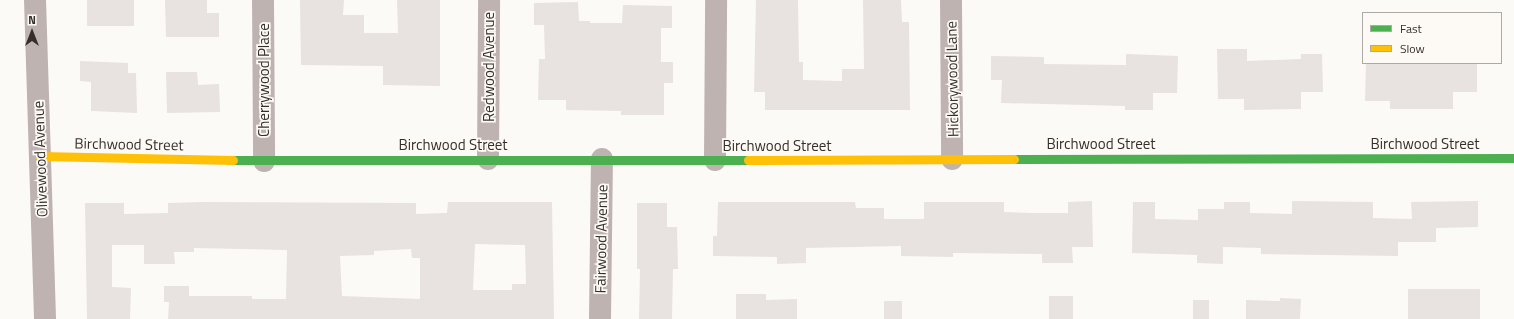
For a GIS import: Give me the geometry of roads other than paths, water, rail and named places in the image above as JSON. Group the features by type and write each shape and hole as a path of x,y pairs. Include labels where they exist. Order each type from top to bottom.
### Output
{"street":[{"name":"Olivewood Avenue","path":"35,0 45,319"},
{"name":"Cherrywood Place","path":"263,0 264,161"},
{"name":"Redwood Avenue","path":"488,159 489,0"},
{"path":"715,160 716,0"},
{"name":"Hickorywood Lane","path":"951,0 952,159"},
{"name":"Birchwood Street","path":"40,156 264,161 488,159 715,160 1514,158"},
{"name":"Fairwood Avenue","path":"600,319 602,159"}]}
